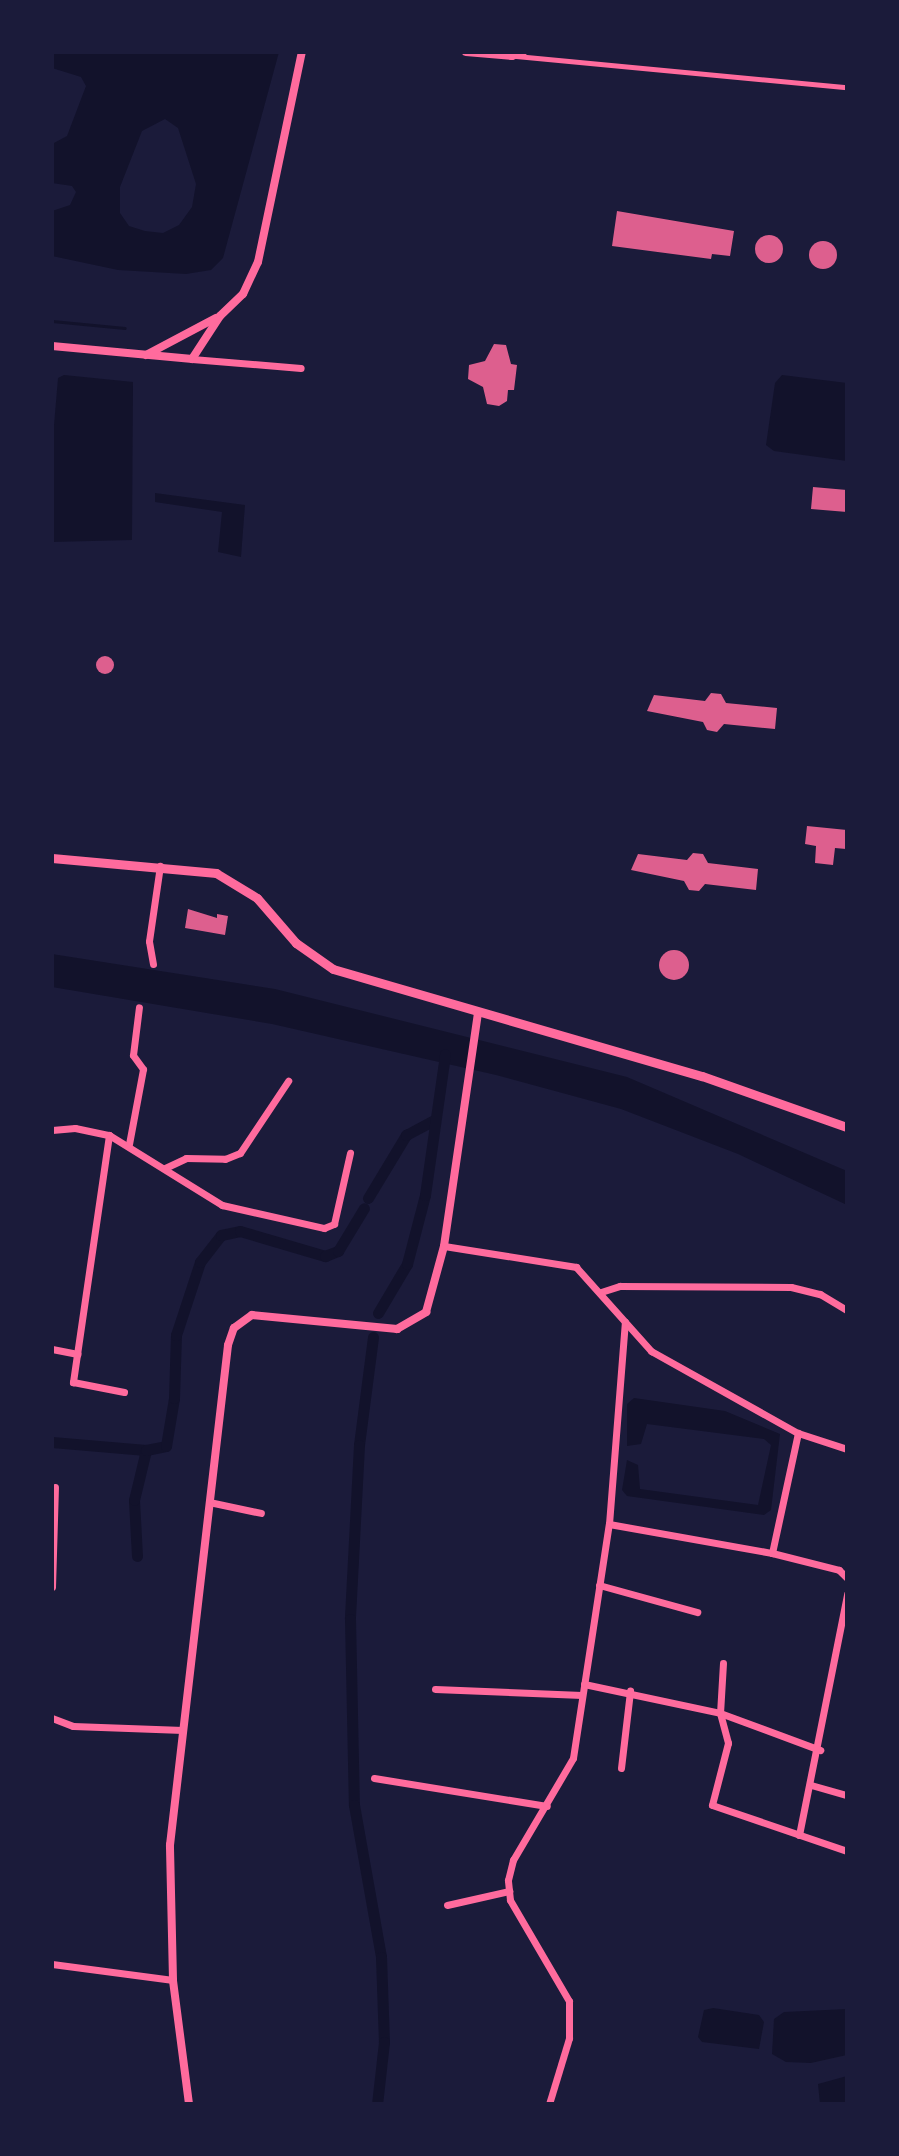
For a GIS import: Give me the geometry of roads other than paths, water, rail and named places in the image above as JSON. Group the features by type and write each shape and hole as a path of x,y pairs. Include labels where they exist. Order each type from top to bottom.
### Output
{"main road":[{"path":"52,858 160,864 216,873 241,885 296,943 333,969 478,1014 702,1076 847,1127"}],"street":[{"path":"192,359 220,316 243,294 258,262 302,52"},
{"path":"466,52 519,54 847,87"},
{"path":"146,355 220,316"},
{"path":"52,346 301,368"},
{"path":"153,964 149,941 160,864"},
{"path":"129,1144 143,1069 133,1058 139,1007"},
{"path":"189,2104 173,1980 170,1845 209,1502 234,1328 252,1315 375,1328 412,1324 434,1297 478,1014"},
{"path":"165,1168 186,1158 225,1159 240,1153 288,1081"},
{"path":"52,1130 75,1128 109,1135 129,1144 222,1205 330,1228 350,1153"},
{"path":"109,1135 73,1382 124,1392"},
{"path":"444,1246 576,1267 651,1351 798,1433 847,1449"},
{"path":"601,1292 620,1286 791,1287 820,1294 847,1310"},
{"path":"549,2104 569,2038 569,2001 509,1891 513,1860 573,1758 609,1524 625,1322"},
{"path":"52,1349 78,1354"},
{"path":"772,1553 798,1433"},
{"path":"52,1587 55,1487"},
{"path":"209,1502 261,1513"},
{"path":"609,1524 772,1553 829,1567 847,1578"},
{"path":"599,1585 697,1612"},
{"path":"799,1835 843,1653 847,1594"},
{"path":"723,1663 720,1713 727,1748 712,1805 847,1851"},
{"path":"584,1684 630,1691 720,1713 820,1750"},
{"path":"435,1689 582,1695"},
{"path":"621,1768 630,1691"},
{"path":"52,1718 73,1726 183,1730"},
{"path":"374,1778 547,1806"},
{"path":"811,1785 847,1795"},
{"path":"447,1905 509,1891"},
{"path":"52,1964 173,1980"}],"waterway":[{"path":"52,321 125,328"},
{"path":"378,1313 407,1264 425,1195 445,1054"},
{"path":"368,1198 406,1135 432,1121"},
{"path":"137,1556 134,1500 146,1450 166,1446 174,1398 176,1335 200,1262 221,1235 240,1231 325,1256 338,1251 364,1208"},
{"path":"373,1337 359,1445 350,1619 354,1805 381,1957 384,2042 377,2104"},
{"path":"52,1442 146,1450"}]}
